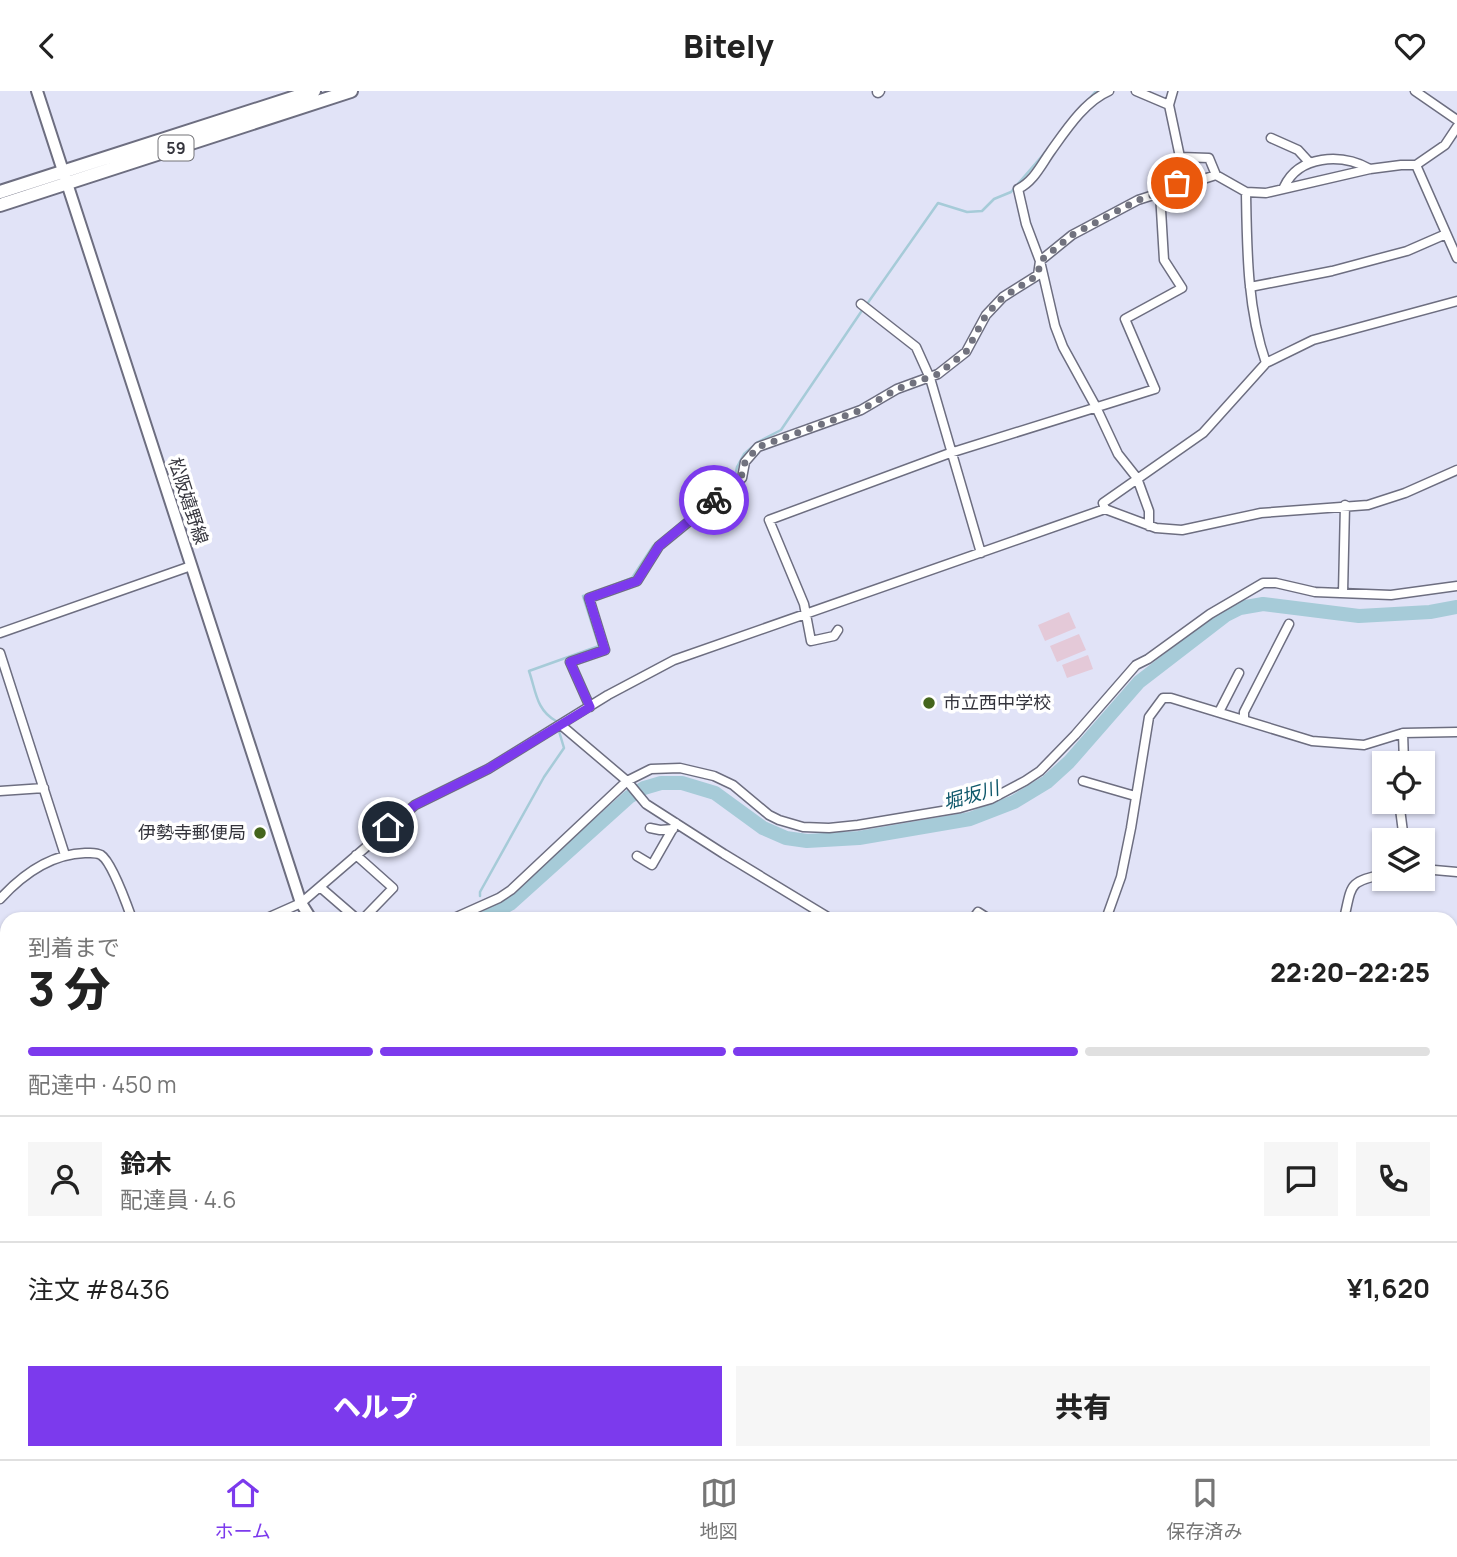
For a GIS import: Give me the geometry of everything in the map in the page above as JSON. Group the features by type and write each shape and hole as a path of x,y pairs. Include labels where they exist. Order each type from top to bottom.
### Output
{"main road":[{"name":"松阪嬉野線","path":"37,91 301,903 307,912"},
{"name":"59","path":"0,205 65,177 314,91"},
{"name":"59","path":"0,192 65,177 351,91"}],"street":[{"path":"1109,91 1092,100 1038,172 1018,189 1063,347 1118,454 1137,478 1149,511 1149,526"},
{"path":"1136,91 1170,105"},
{"path":"1173,91 1170,105 1180,157 1176,188"},
{"path":"1415,91 1457,120"},
{"path":"1180,157 1209,158 1216,175 1246,192 1266,193 1370,169 1416,166 1445,145 1457,127"},
{"path":"1271,138 1298,150 1309,162"},
{"path":"1284,187 1288,178 1309,162 1331,158 1370,169"},
{"path":"1416,166 1457,258"},
{"path":"590,707 570,662 605,650 589,598 637,581 659,546 741,478 745,462 758,447 861,410 897,389 930,378 966,352 986,315 1003,297 1038,275 1040,261 1072,235 1138,200 1216,175"},
{"path":"1246,192 1250,287 1257,336 1266,362"},
{"path":"838,630 834,636 811,641 804,604 769,520 950,453 1155,389 1125,319 1182,288 1164,260 1160,193"},
{"path":"1250,287 1332,271 1407,251 1446,234"},
{"path":"1105,509 1103,503 1203,433 1266,362 1313,341 1457,301"},
{"path":"865,307 916,348 930,378 981,553"},
{"path":"281,912 301,903 415,805 488,769 608,695 674,660 1105,509 1156,529 1182,530 1261,513 1368,505 1457,470"},
{"path":"1343,593 1345,505"},
{"path":"0,633 191,566"},
{"path":"468,912 499,898 516,886 639,773 659,768 704,772 733,785 757,807 779,820 815,828 858,825 960,808 1001,795 1032,777 1062,749 1136,665 1254,587 1263,583 1276,583 1315,592 1391,595 1457,586"},
{"path":"1244,720 1244,712 1289,624"},
{"path":"0,653 65,855"},
{"path":"1219,712 1239,673"},
{"path":"1108,912 1121,877 1132,828 1149,717 1163,698 1171,698 1312,741 1364,745 1403,733 1457,732"},
{"path":"559,727 628,782 646,804 675,826 819,912"},
{"path":"1403,733 1404,751"},
{"path":"1083,782 1135,796"},
{"path":"0,791 44,788"},
{"path":"650,828 660,830 675,826"},
{"path":"636,856 652,865 675,826"},
{"path":"0,899 38,868 65,855 95,853 103,856 129,912"},
{"path":"356,855 393,888 370,912"},
{"path":"1435,870 1457,872"},
{"path":"1346,912 1353,885 1372,877"},
{"path":"320,887 349,912"}],"shaded area":[{"path":"1069,612 1076,628 1045,641 1038,625"},
{"path":"1079,634 1086,650 1057,662 1050,646"},
{"path":"1088,655 1093,669 1067,678 1062,665"}],"waterway":[{"path":"1084,105 1096,91"},
{"path":"867,304 938,203 967,212 982,211 994,199 1011,192 1049,148"},
{"path":"606,588 632,578 653,546 735,477 744,454 758,442 781,430 863,309"},
{"path":"480,896 544,777 564,748 556,721 549,717 541,706 529,671 599,646 583,596 590,594"},
{"name":"堀坂川","path":"496,912 510,904 629,797 644,788 661,783 682,783 715,793 763,828 786,838 807,841 859,838 970,819 1014,802 1047,782 1069,762 1139,682 1226,615 1240,608 1263,604 1359,616 1430,612 1457,607"}],"way so far":[{"path":"714,500 741,478 745,462 758,447 861,410 897,389 938,374 966,352 986,315 1003,297 1038,275 1040,261 1072,235 1138,200 1176,188 1177,183"}],"place":[{"name":"市立西中学校","path":"929,703"},
{"name":"伊勢寺郵便局","path":"260,833"}],"route":[{"path":"388,827 415,805 488,769 590,707 570,662 605,650 589,598 637,581 659,546 714,500"}]}
